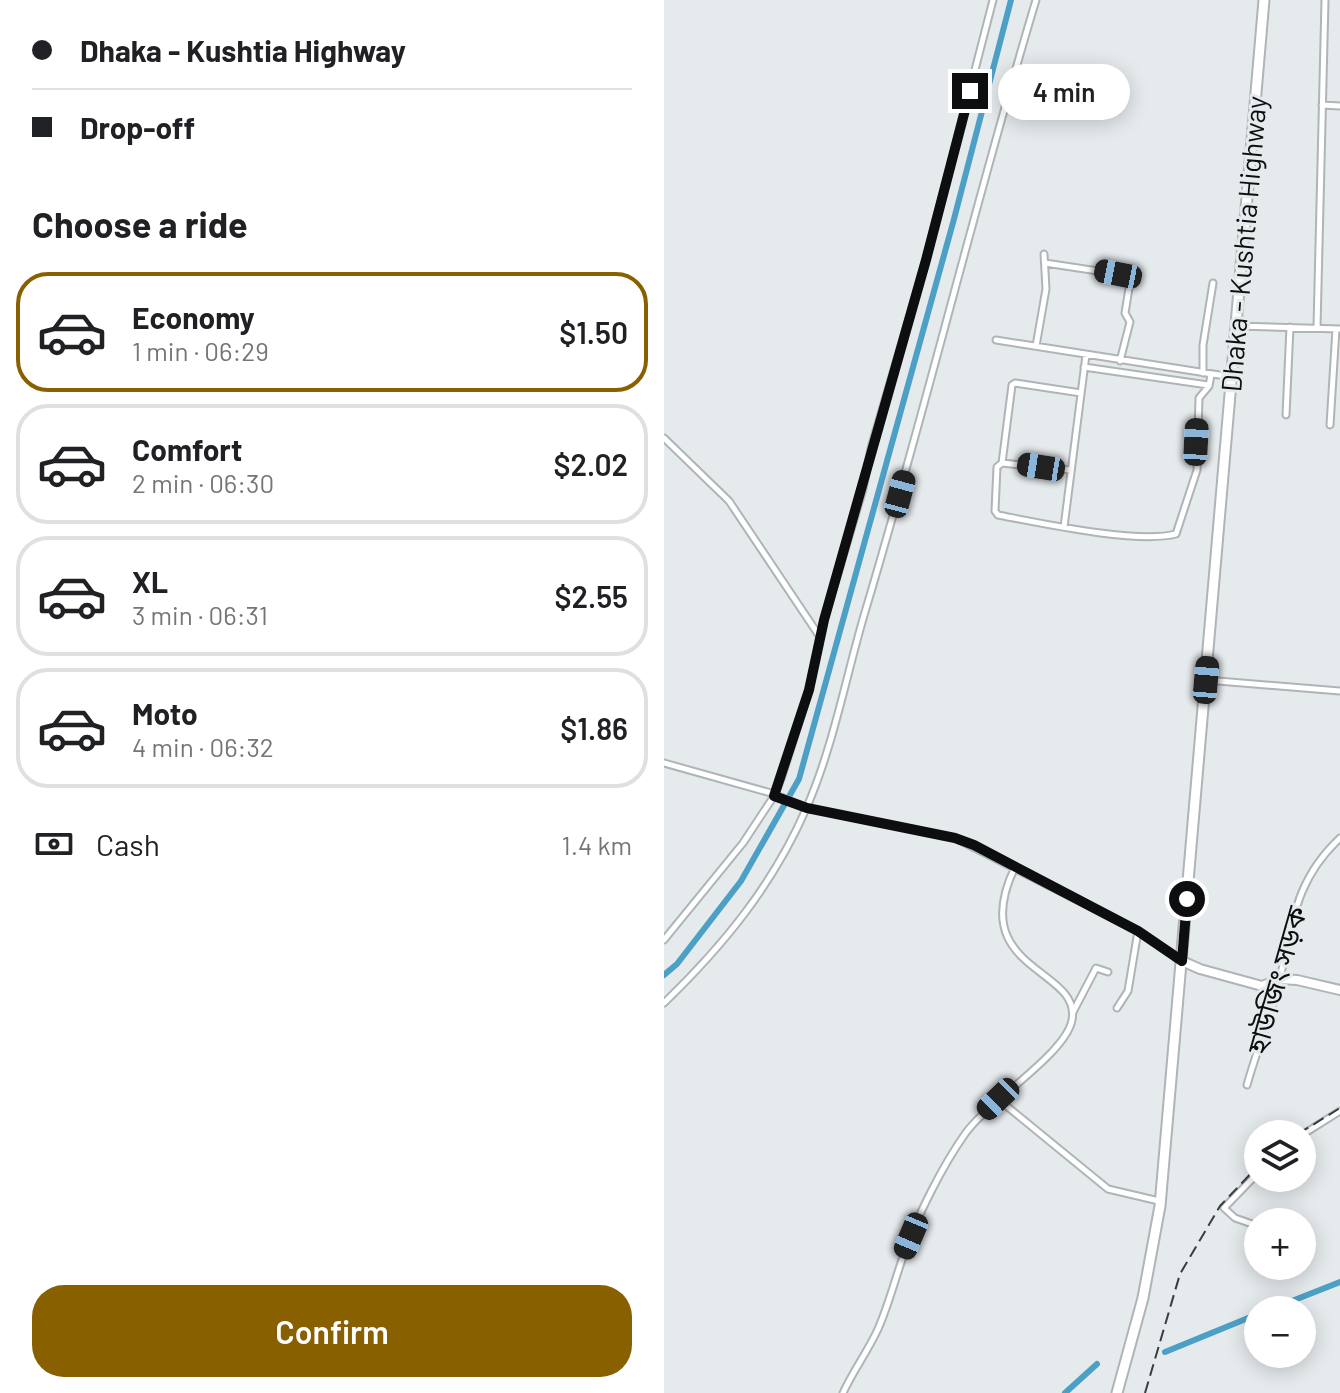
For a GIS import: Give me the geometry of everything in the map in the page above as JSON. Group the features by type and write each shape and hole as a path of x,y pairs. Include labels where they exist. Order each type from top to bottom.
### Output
{"main road":[{"name":"Dhaka - Kushtia Highway","path":"1117,1393 1143,1298 1161,1201 1264,0"},
{"path":"1182,961 1262,986 1280,979 1340,990"}],"street":[{"path":"664,940 743,843 774,796 802,712 820,637 926,260 993,0"},
{"path":"664,1003 720,947 757,898 807,808 892,523 994,140 1036,0"},
{"path":"1317,327 1325,0"},
{"path":"1322,105 1340,106"},
{"path":"1036,346 1046,289 1044,254"},
{"path":"1045,263 1131,276 1125,313 1130,322 1120,361"},
{"path":"1203,373 1203,345 1213,283"},
{"path":"1237,326 1338,329 1330,425"},
{"path":"1286,415 1290,327"},
{"path":"996,340 1233,377"},
{"path":"1064,527 1086,355"},
{"path":"1084,367 1209,386"},
{"path":"1081,393 1012,385 1002,463 997,467 995,511 998,515 1064,527 1166,537 1176,534 1197,470 1199,398 1209,386 1211,375"},
{"path":"664,438 729,501 820,637"},
{"path":"1002,463 1070,470"},
{"path":"1206,680 1340,691"},
{"path":"664,763 807,808 955,838 1138,931 1182,961"},
{"name":"হাউজিং সড়ক","path":"1247,1085 1280,979 1292,912 1326,851 1340,838"},
{"path":"843,1393 877,1331 918,1220 965,1134 998,1099 1048,1055 1072,1022 1066,995 1013,947 1002,926 1001,906 1015,867"},
{"path":"1117,1008 1131,980 1138,931"},
{"path":"1072,1012 1096,968 1108,972"},
{"path":"998,1099 1108,1189 1161,1201"},
{"path":"1316,1126 1340,1111"},
{"path":"1244,1187 1224,1208 1244,1221"}],"waterway":[{"path":"664,975 677,964 741,881 799,779 954,219 1011,0"},
{"path":"1304,1296 1340,1282"},
{"path":"1165,1352 1244,1320"},
{"path":"1065,1393 1097,1364"}],"railway":[{"path":"1316,1123 1340,1108"},
{"path":"1145,1393 1180,1274 1220,1206 1244,1181"}],"route":[{"path":"970,91 913,307 871,448 855,518 824,620 809,690 774,796 807,808 955,838 974,845 1138,931 1182,961 1187,899"}]}
